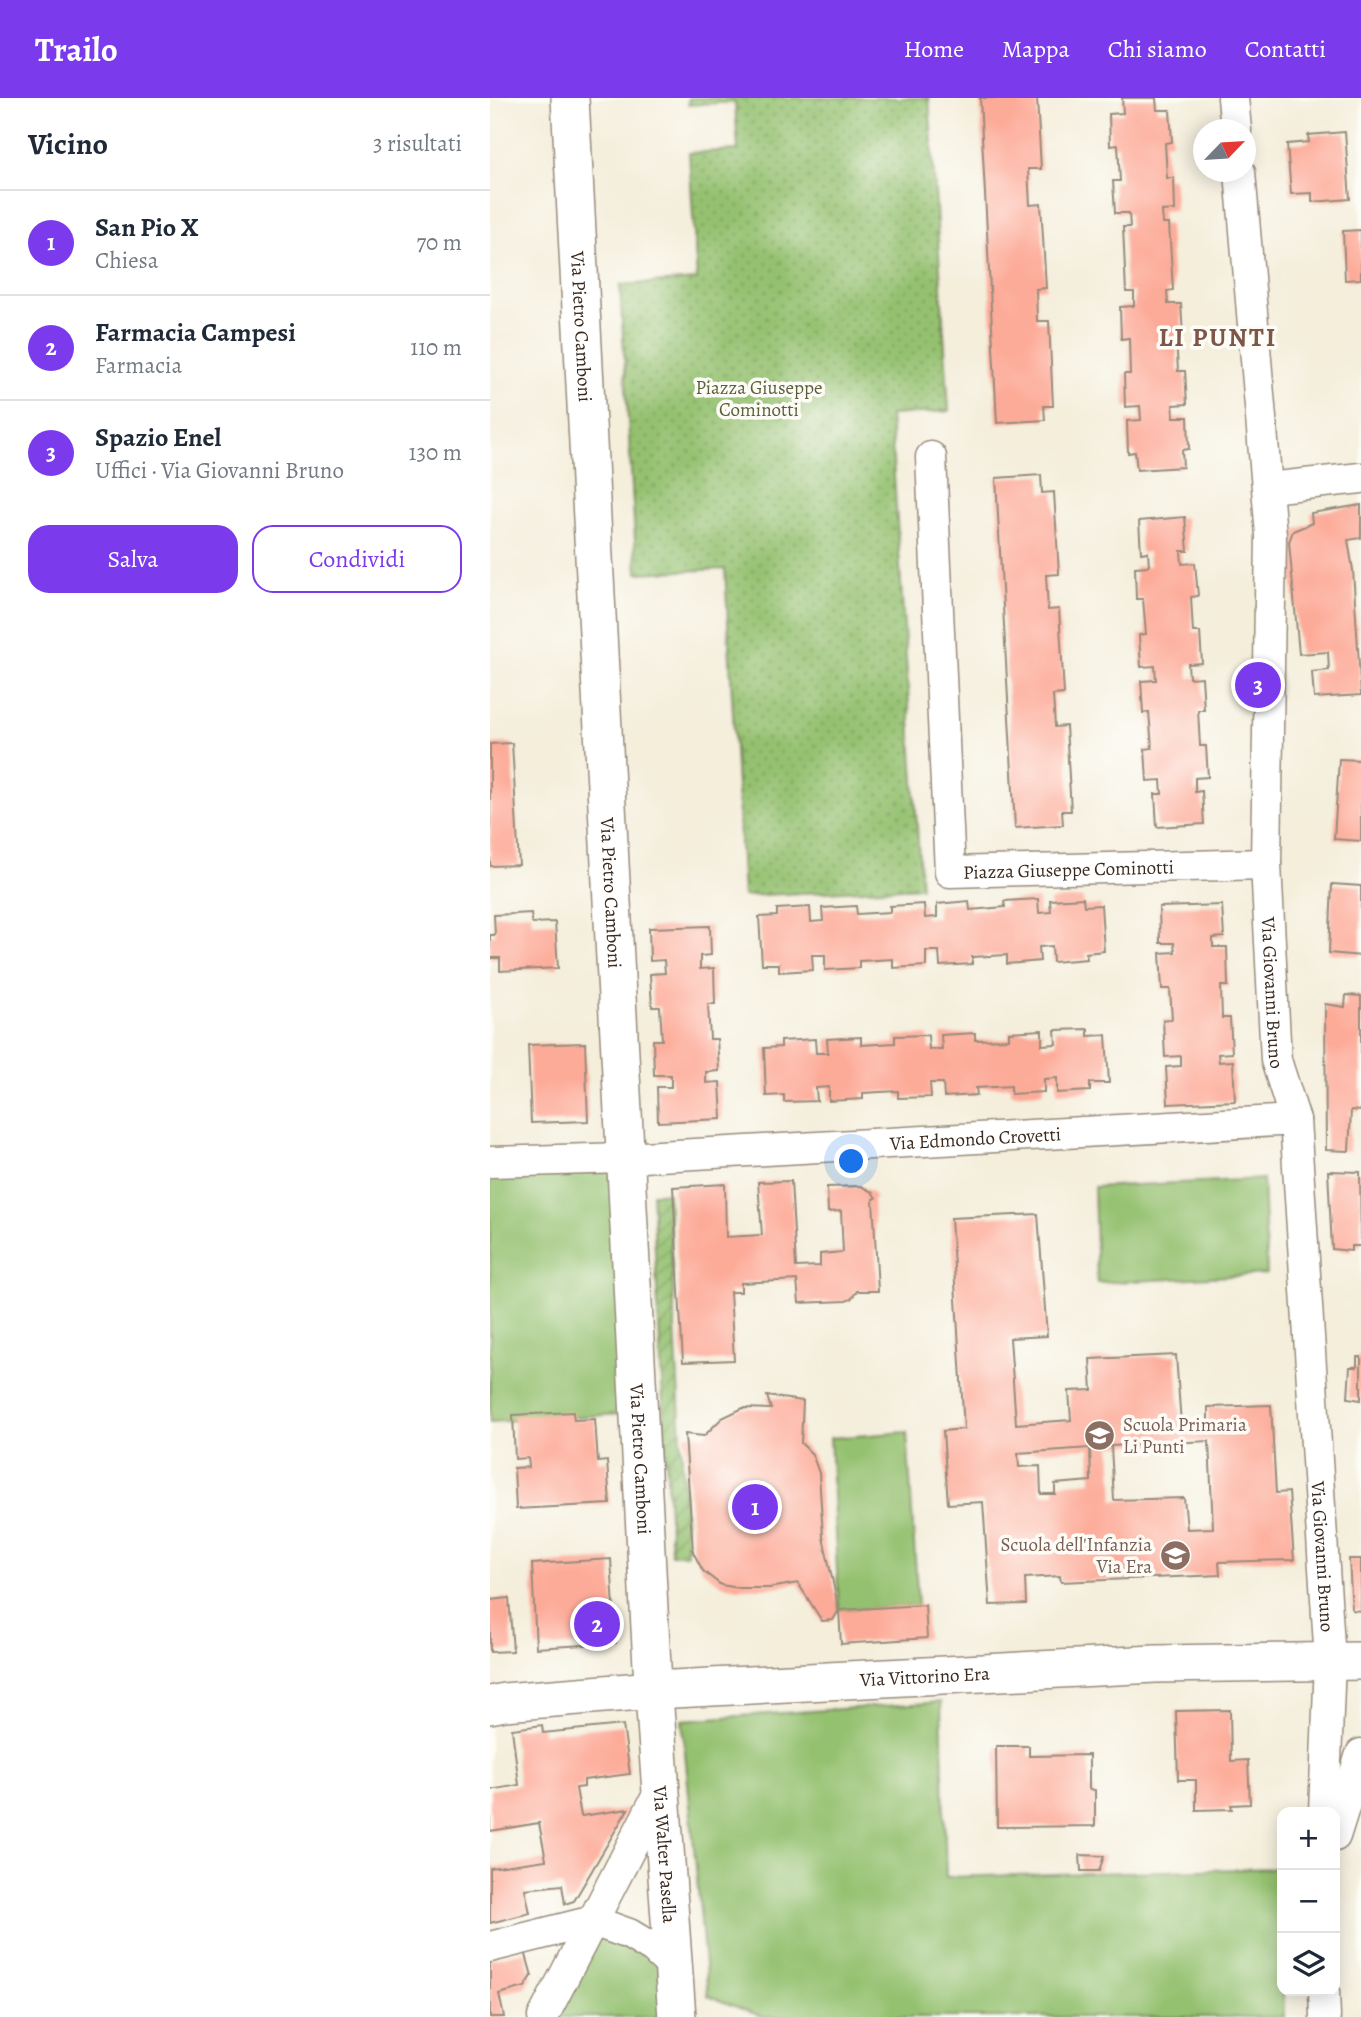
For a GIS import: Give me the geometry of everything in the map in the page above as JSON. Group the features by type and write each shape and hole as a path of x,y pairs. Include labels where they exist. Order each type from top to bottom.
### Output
{"street":[{"name":"Via Pietro Camboni","path":"570,98 654,1690"},
{"path":"1233,98 1235,119"},
{"name":"Via Giovanni Bruno","path":"1241,182 1271,535 1266,864 1276,1060 1295,1121 1346,1661 1325,1807"},
{"name":"Piazza Giuseppe Cominotti","path":"931,457 950,872 1266,864"},
{"path":"1268,488 1361,478"},
{"name":"Via Edmondo Crovetti","path":"490,1162 624,1158 1295,1121"},
{"name":"Via Vittorino Era","path":"490,1705 654,1690 1155,1664 1346,1661"},
{"name":"Via Walter Pasella","path":"654,1690 677,2017"},
{"path":"1340,1820 1361,1754"},
{"path":"543,2017 661,1789"},
{"path":"490,1947 593,1921 616,1928 646,1944 674,1968"},
{"path":"1324,1996 1325,2017"}],"green space":[{"name":"Piazza Giuseppe Cominotti","path":"688,98 929,98 949,411 890,415 921,887 743,896 725,569 637,573 620,285 697,280 689,153 738,150 735,102 688,105"},
{"path":"624,1158 638,1413 490,1422 490,1162"},
{"path":"1263,1179 1267,1274 1097,1283 1094,1187"},
{"path":"652,1193 668,1193 687,1554 671,1554"},
{"path":"907,1432 918,1606 839,1610 830,1438"},
{"path":"941,1702 946,1877 1277,1868 1277,1996 1283,1996 1284,2017 763,2017 708,1996 682,1720"},
{"path":"593,1921 654,1949 677,2017 543,2017"}],"building":[{"path":"980,98 1037,98 1041,169 1028,169 1030,205 1041,204 1046,288 1036,289 1037,321 1049,321 1053,406 1044,406 1045,420 997,423"},
{"path":"1122,98 1156,98 1157,110 1170,110 1172,142 1165,143 1167,178 1174,178 1175,210 1162,211 1163,224 1169,224 1173,290 1167,291 1168,304 1181,304 1183,336 1176,336 1178,371 1185,371 1187,404 1173,405 1174,417 1188,417 1189,449 1182,450 1183,467 1137,470 1135,452 1128,453 1127,421 1141,420 1140,406 1125,407 1124,374 1130,374 1129,338 1121,339 1120,307 1134,306 1134,292 1126,292 1123,227 1130,227 1129,213 1115,213 1113,181 1120,181 1118,145 1110,146 1109,114 1123,113"},
{"path":"1345,132 1350,199 1312,202 1312,193 1291,194 1287,144 1309,142 1308,135"},
{"path":"1361,230 1361,279 1345,280 1343,231"},
{"path":"1041,475 1042,493 1054,492 1059,574 1046,575 1048,610 1059,609 1064,694 1053,695 1055,727 1066,726 1071,811 1062,811 1063,825 1015,828 996,478"},
{"path":"1361,505 1361,538 1348,540 1353,570 1361,695 1314,698 1312,672 1329,670 1328,652 1299,654 1289,542 1293,531 1312,523 1311,513"},
{"path":"1185,517 1188,551 1181,551 1182,564 1195,563 1198,596 1191,597 1193,632 1200,632 1202,663 1188,664 1189,678 1202,677 1204,710 1198,710 1200,746 1206,746 1208,777 1195,778 1195,792 1202,791 1204,824 1157,827 1155,794 1162,794 1161,780 1147,781 1145,749 1152,748 1149,712 1143,713 1141,681 1156,680 1155,666 1141,667 1139,635 1146,634 1143,599 1136,599 1135,567 1149,566 1148,552 1141,553 1139,521"},
{"path":"512,743 519,865 490,866 490,744"},
{"path":"1339,759 1361,760 1361,841 1334,839"},
{"path":"1332,884 1361,886 1361,956 1329,953"},
{"path":"1083,898 1084,906 1101,905 1104,951 1086,953 1087,959 1053,962 1052,946 1039,947 1040,961 1007,964 1007,955 972,957 972,964 940,966 939,951 926,951 926,966 893,968 893,959 859,961 859,968 825,970 825,955 812,955 813,970 779,972 779,964 762,964 759,917 777,916 777,909 810,907 811,922 823,921 822,908 856,906 857,914 890,912 890,906 924,904 925,918 937,917 937,904 969,901 970,910 1005,907 1004,901 1038,899 1039,913 1051,912 1050,900"},
{"path":"1222,905 1224,937 1213,938 1213,947 1227,947 1228,986 1221,986 1222,1018 1230,1018 1232,1053 1218,1054 1219,1062 1233,1061 1235,1101 1168,1104 1166,1067 1181,1066 1181,1056 1165,1057 1163,1020 1172,1019 1170,989 1162,989 1160,953 1175,952 1174,943 1160,943 1159,907"},
{"path":"531,913 532,923 555,922 558,968 500,971 500,958 490,958 490,935 495,935 494,915"},
{"path":"710,926 711,955 700,956 700,969 714,968 715,1004 708,1004 710,1039 717,1039 719,1071 706,1072 706,1083 720,1082 722,1119 658,1122 657,1087 671,1087 671,1075 654,1075 653,1040 662,1040 660,1007 652,1007 650,974 665,973 664,960 650,961 649,928"},
{"path":"1346,995 1361,996 1361,1111 1351,1110 1349,1151 1326,1150 1325,1004 1345,1007"},
{"path":"1088,1029 1088,1036 1106,1035 1109,1083 1090,1083 1090,1091 1057,1093 1057,1078 1044,1079 1044,1092 1011,1094 1011,1086 976,1088 977,1095 944,1097 943,1083 930,1083 931,1097 898,1098 898,1091 863,1093 863,1099 829,1101 829,1087 816,1088 817,1101 784,1102 784,1095 766,1096 764,1048 781,1047 781,1041 815,1039 816,1053 828,1053 827,1039 861,1037 861,1045 895,1043 895,1036 928,1035 929,1049 942,1049 941,1035 975,1033 975,1040 1009,1039 1009,1032 1042,1030 1042,1045 1056,1044 1055,1030"},
{"path":"585,1043 588,1121 531,1123 528,1045"},
{"path":"1328,1171 1360,1172 1361,1246 1351,1246 1351,1251 1332,1249"},
{"path":"791,1181 796,1267 820,1266 820,1254 843,1252 841,1211 828,1212 827,1187 861,1186 872,1192 876,1198 873,1199 878,1291 857,1291 846,1301 799,1303 797,1280 741,1283 741,1292 730,1292 734,1360 683,1362 673,1187 725,1184 726,1237 762,1235 758,1182"},
{"path":"1038,1214 1047,1336 1010,1338 1016,1424 1071,1420 1069,1391 1092,1390 1090,1359 1176,1355 1181,1424 1208,1423 1208,1407 1271,1405 1276,1493 1289,1492 1294,1560 1219,1562 1220,1575 1061,1582 1060,1576 1025,1578 1026,1604 990,1605 983,1502 948,1504 943,1431 964,1429 951,1218","holes":["1209,1441 1213,1528 1187,1529 1184,1498 1114,1500 1111,1446","1090,1448 1091,1481 1055,1484 1055,1494 1041,1494 1040,1466 1019,1467 1018,1453"]},
{"path":"1357,1357 1361,1357 1361,1400 1348,1398 1350,1367 1357,1367"},
{"path":"767,1396 803,1401 801,1443 812,1454 819,1473 823,1537 839,1610 833,1620 822,1621 798,1583 769,1588 721,1585 703,1571 693,1552 685,1434 704,1436 722,1418 743,1408 771,1409"},
{"path":"573,1412 574,1420 595,1419 598,1462 607,1461 610,1504 516,1509 514,1468 529,1467 528,1458 515,1459 513,1415"},
{"path":"611,1559 616,1643 536,1648 532,1564"},
{"path":"1349,1559 1361,1559 1361,1611 1352,1610"},
{"path":"509,1598 513,1651 490,1652 490,1600"},
{"path":"925,1605 927,1638 841,1644 839,1610"},
{"path":"1230,1710 1231,1761 1248,1760 1250,1804 1231,1805 1232,1809 1196,1810 1196,1780 1178,1780 1176,1711"},
{"path":"542,1725 543,1733 623,1725 630,1774 584,1780 584,1787 576,1788 581,1816 628,1809 574,1901 565,1904 562,1885 525,1889 530,1913 490,1923 490,1868 546,1860 539,1823 490,1831 490,1790 519,1785 512,1729"},
{"path":"996,1746 1029,1746 1029,1756 1089,1755 1089,1789 1095,1790 1095,1826 997,1827"},
{"path":"1080,1855 1104,1856 1099,1871 1081,1871"},
{"path":"525,1951 532,1976 525,1987 499,1994 504,2017 490,2017 490,1959"}],"place":[{"name":"Spazio Enel","path":"1258,685"},
{"name":"Scuola Primaria Li Punti","path":"1100,1435"},
{"name":"San Pio X","path":"755,1507"},
{"name":"Scuola dell'Infanzia Via Era","path":"1175,1555"},
{"name":"Farmacia Campesi","path":"597,1624"}],"district":[{"name":"LI PUNTI","path":"1218,337"}]}
